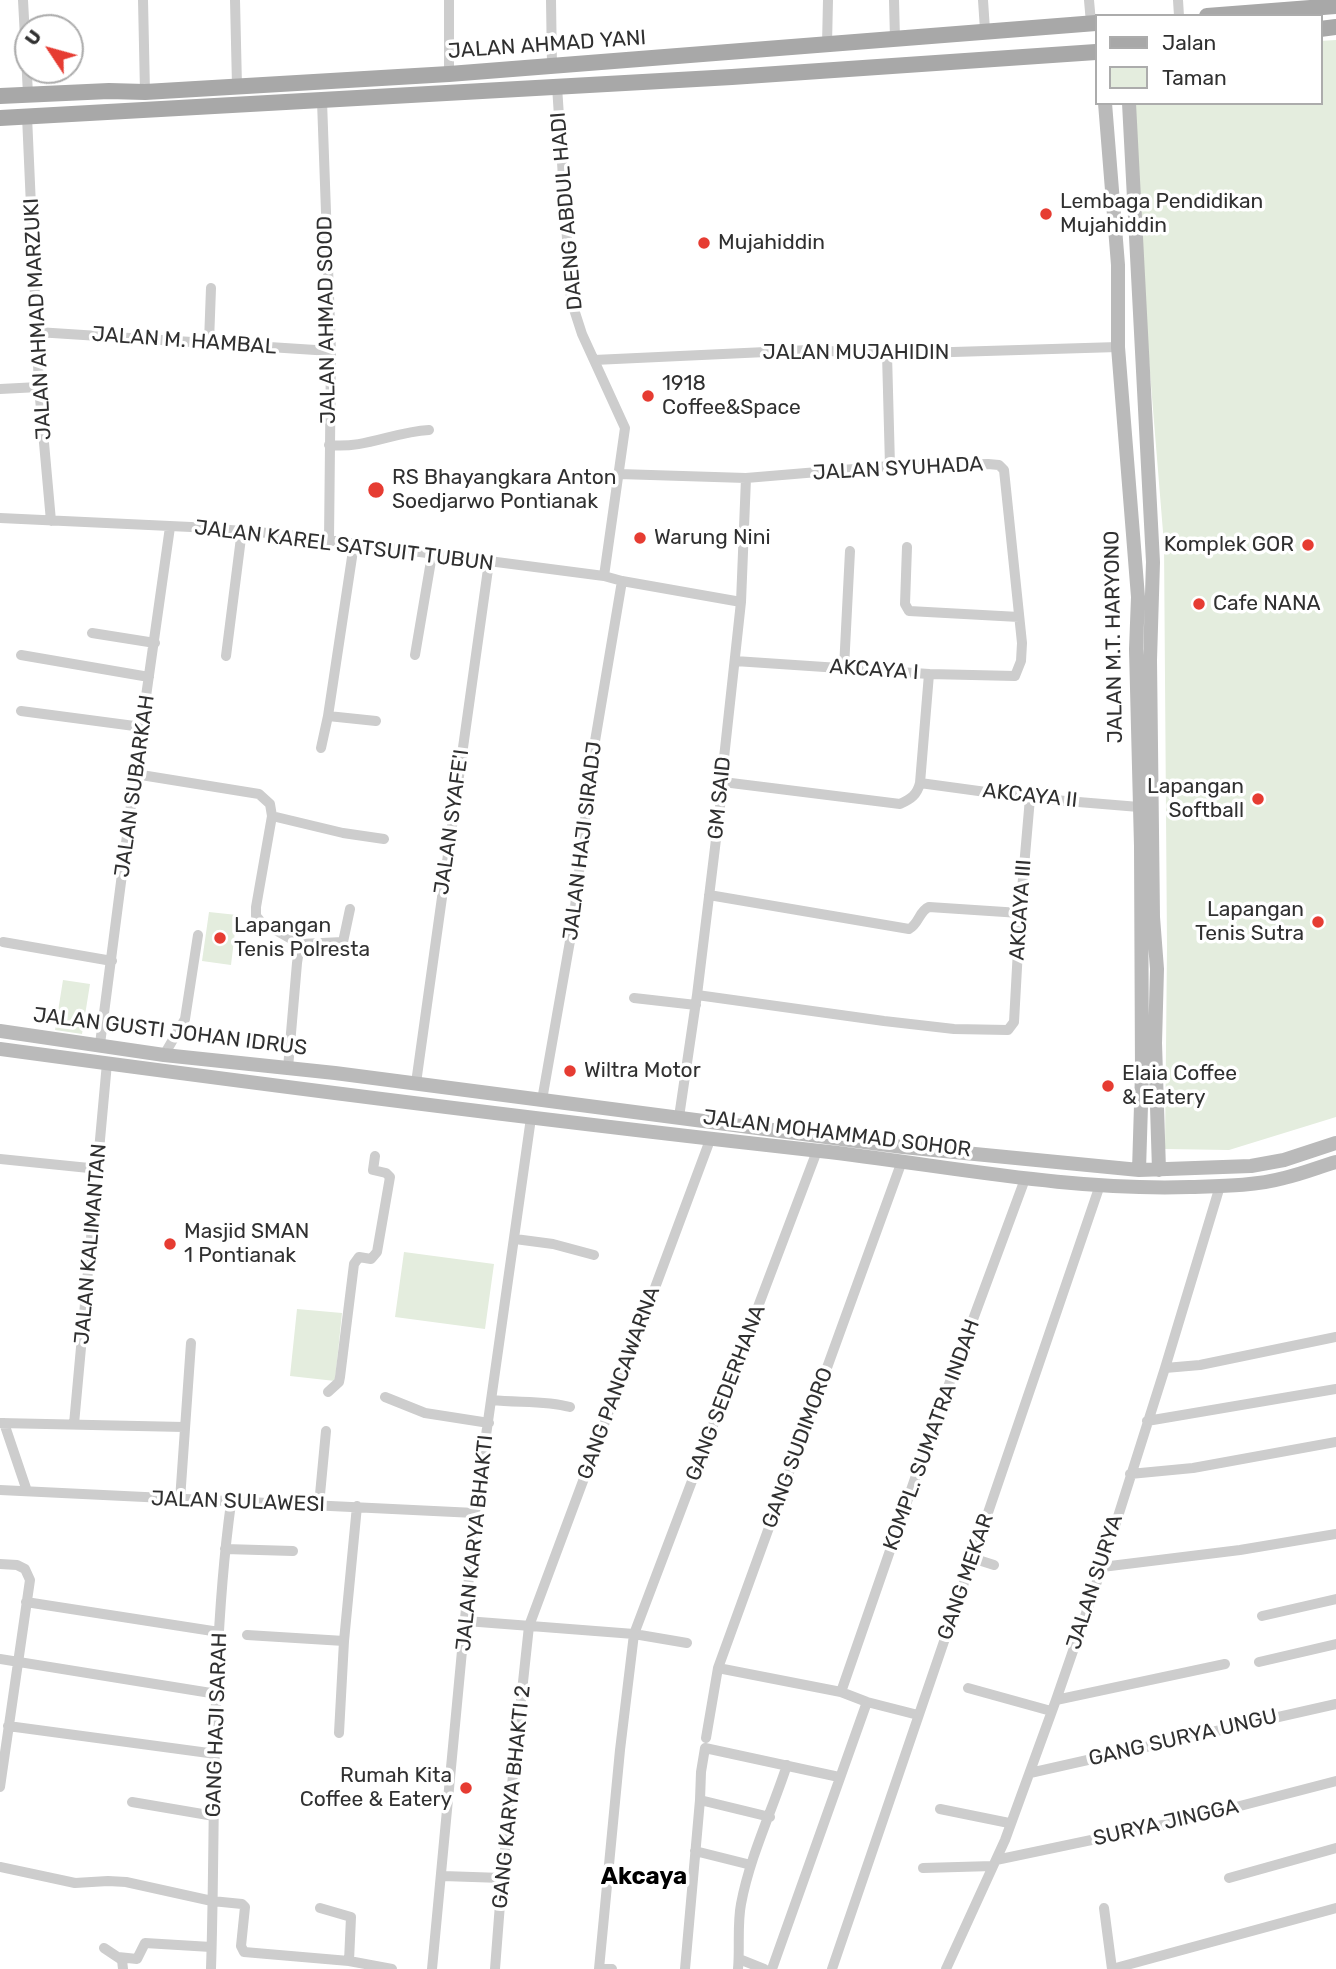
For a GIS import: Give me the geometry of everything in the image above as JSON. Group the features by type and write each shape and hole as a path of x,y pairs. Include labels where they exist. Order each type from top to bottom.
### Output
{"main road":[{"path":"1262,14 1290,13 1317,4 1336,6"},
{"name":"JALAN AHMAD YANI","path":"0,96 145,92 449,74 1094,23"},
{"path":"731,52 732,77"},
{"name":"JALAN AHMAD YANI","path":"0,118 732,77 1094,52"},
{"path":"237,86 238,105"}],"street":[{"path":"23,0 28,94"},
{"path":"143,0 145,92"},
{"path":"235,0 237,86"},
{"path":"449,0 449,74"},
{"path":"551,0 552,66"},
{"path":"827,45 828,0"},
{"path":"894,0 895,38"},
{"path":"983,0 985,30"},
{"path":"1089,0 1094,23"},
{"name":"DAENG ABDUL HADI","path":"557,86 571,300 577,323 625,428 604,576"},
{"name":"JALAN AHMAD SOOD","path":"321,101 331,351 329,540"},
{"name":"JALAN M.T. HARYONO","path":"1105,105 1118,265 1118,347 1138,597 1136,649 1145,722 1139,807 1147,917 1149,1075 1139,1170"},
{"path":"1129,105 1153,562 1145,722 1147,917"},
{"name":"JALAN AHMAD MARZUKI","path":"27,116 39,387 51,521"},
{"path":"1118,265 1137,262"},
{"path":"209,342 211,288"},
{"name":"JALAN M. HAMBAL","path":"37,332 331,351"},
{"name":"JALAN MUJAHIDIN","path":"594,360 809,350 887,354 1118,347"},
{"path":"887,354 890,466"},
{"path":"0,389 39,387"},
{"path":"1125,419 1145,418"},
{"path":"329,445 348,447 412,431 429,430"},
{"name":"JALAN SYUHADA","path":"619,474 746,478 890,466 999,466 1004,470 1019,617 1021,661 1017,674 1012,678"},
{"name":"GM SAID","path":"679,1117 697,1000 736,662 746,478"},
{"name":"JALAN KAREL SATSUIT TUBUN","path":"0,518 242,530 604,576 741,602"},
{"name":"JALAN SUBARKAH","path":"100,1044 170,527"},
{"path":"226,656 242,530"},
{"path":"321,748 354,544"},
{"path":"906,547 905,604 909,611 1019,617"},
{"path":"845,668 850,551"},
{"path":"415,655 432,555"},
{"name":"JALAN SYAFE'I","path":"416,1083 489,562"},
{"name":"JALAN HAJI SIRADJ","path":"542,1100 573,924 592,759 622,581"},
{"path":"92,633 155,643"},
{"path":"21,655 149,677"},
{"name":"AKCAYA I","path":"736,662 1012,678"},
{"path":"723,782 900,804 912,797 920,783 929,674"},
{"path":"21,711 142,727"},
{"path":"328,716 376,721"},
{"path":"135,774 259,794 270,804 272,816 256,907 261,922 300,944 343,942 350,909"},
{"name":"AKCAYA II","path":"920,783 1030,798 1139,807"},
{"name":"AKCAYA III","path":"697,1000 954,1029 1010,1028 1014,1022 1030,798"},
{"path":"272,816 343,833 384,839"},
{"path":"709,895 909,929 915,925 923,910 929,907 1020,913"},
{"path":"164,1055 185,1019 198,935"},
{"path":"3,942 112,961"},
{"path":"288,1068 296,963 300,944"},
{"path":"634,998 697,1000"},
{"name":"JALAN GUSTI JOHAN IDRUS","path":"0,1031 164,1055 335,1073"},
{"name":"JALAN GUSTI JOHAN IDRUS","path":"0,1049 332,1093"},
{"name":"JALAN KALIMANTAN","path":"74,1424 107,1063"},
{"path":"332,1093 335,1073"},
{"name":"JALAN MOHAMMAD SOHOR","path":"335,1073 969,1154 1139,1170 1251,1166 1284,1160 1336,1143"},
{"path":"1149,1075 1159,1170"},
{"name":"JALAN MOHAMMAD SOHOR","path":"332,1093 1100,1185 1165,1188 1220,1186 1282,1179 1336,1162"},
{"path":"615,1109 615,1128"},
{"name":"JALAN KARYA BHAKTI","path":"432,1969 443,1875 475,1513 531,1118"},
{"name":"GANG PANCAWARNA","path":"529,1626 710,1140"},
{"name":"GANG SEDERHANA","path":"599,1969 634,1634 817,1151"},
{"path":"967,1171 969,1154"},
{"path":"328,1392 339,1382 354,1264 359,1258 371,1259 377,1252 390,1177 386,1173 373,1170 375,1156"},
{"path":"0,1158 99,1169"},
{"path":"1282,1179 1284,1160"},
{"name":"GANG SUDIMORO","path":"685,1969 701,1800 701,1772 718,1668 902,1161"},
{"name":"KOMPL. SUMATRA INDAH","path":"841,1692 928,1441 1025,1178"},
{"name":"GANG MEKAR","path":"832,1969 1100,1185"},
{"name":"JALAN SURYA","path":"946,1969 995,1863 1056,1700 1166,1368 1220,1186"},
{"path":"515,1239 553,1244 594,1255"},
{"path":"1166,1368 1200,1365 1336,1337"},
{"path":"180,1500 191,1343"},
{"path":"1147,1421 1336,1389"},
{"path":"384,1397 425,1413 489,1423"},
{"path":"492,1400 552,1402 570,1407"},
{"path":"27,1491 2,1423 184,1427"},
{"path":"319,1505 326,1432"},
{"path":"1130,1474 1194,1468 1336,1442"},
{"name":"JALAN SULAWESI","path":"0,1490 475,1513"},
{"name":"GANG HAJI SARAH","path":"211,1969 219,1632 231,1503"},
{"path":"339,1733 344,1641 357,1506"},
{"path":"1101,1567 1240,1550 1336,1534"},
{"path":"225,1549 293,1551"},
{"path":"972,1558 994,1565"},
{"path":"0,1564 18,1565 29,1574 5,1723 0,1787"},
{"path":"1262,1616 1336,1599"},
{"path":"26,1602 219,1632"},
{"path":"466,1621 634,1634 687,1643"},
{"name":"GANG KARYA BHAKTI 2","path":"495,1969 529,1626"},
{"path":"247,1635 344,1641"},
{"path":"1259,1662 1336,1644"},
{"path":"0,1659 217,1694"},
{"path":"1056,1700 1225,1664"},
{"path":"718,1668 841,1692 867,1702 918,1715"},
{"path":"968,1688 1051,1711"},
{"path":"772,1969 867,1702"},
{"name":"GANG SURYA UNGU","path":"1030,1773 1336,1704"},
{"path":"5,1723 216,1754"},
{"path":"706,1743 839,1777"},
{"path":"764,1969 738,1964 740,1910 751,1865 787,1765"},
{"name":"SURYA JINGGA","path":"923,1868 995,1863 1182,1821 1336,1781"},
{"path":"701,1800 770,1817"},
{"path":"132,1802 214,1816"},
{"path":"940,1809 1009,1823"},
{"path":"1229,1878 1336,1848"},
{"path":"695,1851 751,1865"},
{"path":"0,1867 75,1882 125,1882 238,1903 245,1907 241,1946 244,1952 349,1961 392,1969"},
{"path":"443,1875 502,1878"},
{"path":"320,1908 351,1917 349,1961"},
{"path":"1104,1908 1112,1969 1336,1908"},
{"path":"104,1948 118,1957 137,1959 145,1943 211,1947"},
{"path":"118,1957 122,1960 123,1969"},
{"path":"599,1969 612,1969"}],"green space":[{"path":"1336,40 1336,1117 1229,1150 1165,1149 1167,947 1164,544 1128,105 1322,105 1322,41"},
{"name":"Lapangan Tenis Polresta","path":"209,912 237,915 231,965 202,961"},
{"path":"63,980 90,984 82,1034 55,1030"},
{"path":"404,1252 494,1264 485,1329 395,1317"},
{"path":"297,1309 342,1313 335,1381 290,1376"}],"place":[{"name":"Lembaga Pendidikan Mujahiddin","path":"1046,214"},
{"name":"Mujahiddin","path":"704,243"},
{"name":"1918 Coffee&Space","path":"648,396"},
{"name":"RS Bhayangkara Anton Soedjarwo Pontianak","path":"376,490"},
{"name":"Warung Nini","path":"640,538"},
{"name":"Komplek GOR","path":"1308,545"},
{"name":"Cafe NANA","path":"1199,604"},
{"name":"Lapangan Softball","path":"1258,799"},
{"name":"Lapangan Tenis Sutra","path":"1318,922"},
{"name":"Lapangan Tenis Polresta","path":"220,938"},
{"name":"Wiltra Motor","path":"570,1071"},
{"name":"Elaia Coffee & Eatery","path":"1108,1086"},
{"name":"Masjid SMAN 1 Pontianak","path":"170,1244"},
{"name":"Rumah Kita Coffee & Eatery","path":"466,1788"}],"district":[{"name":"Akcaya","path":"644,1877"}]}
